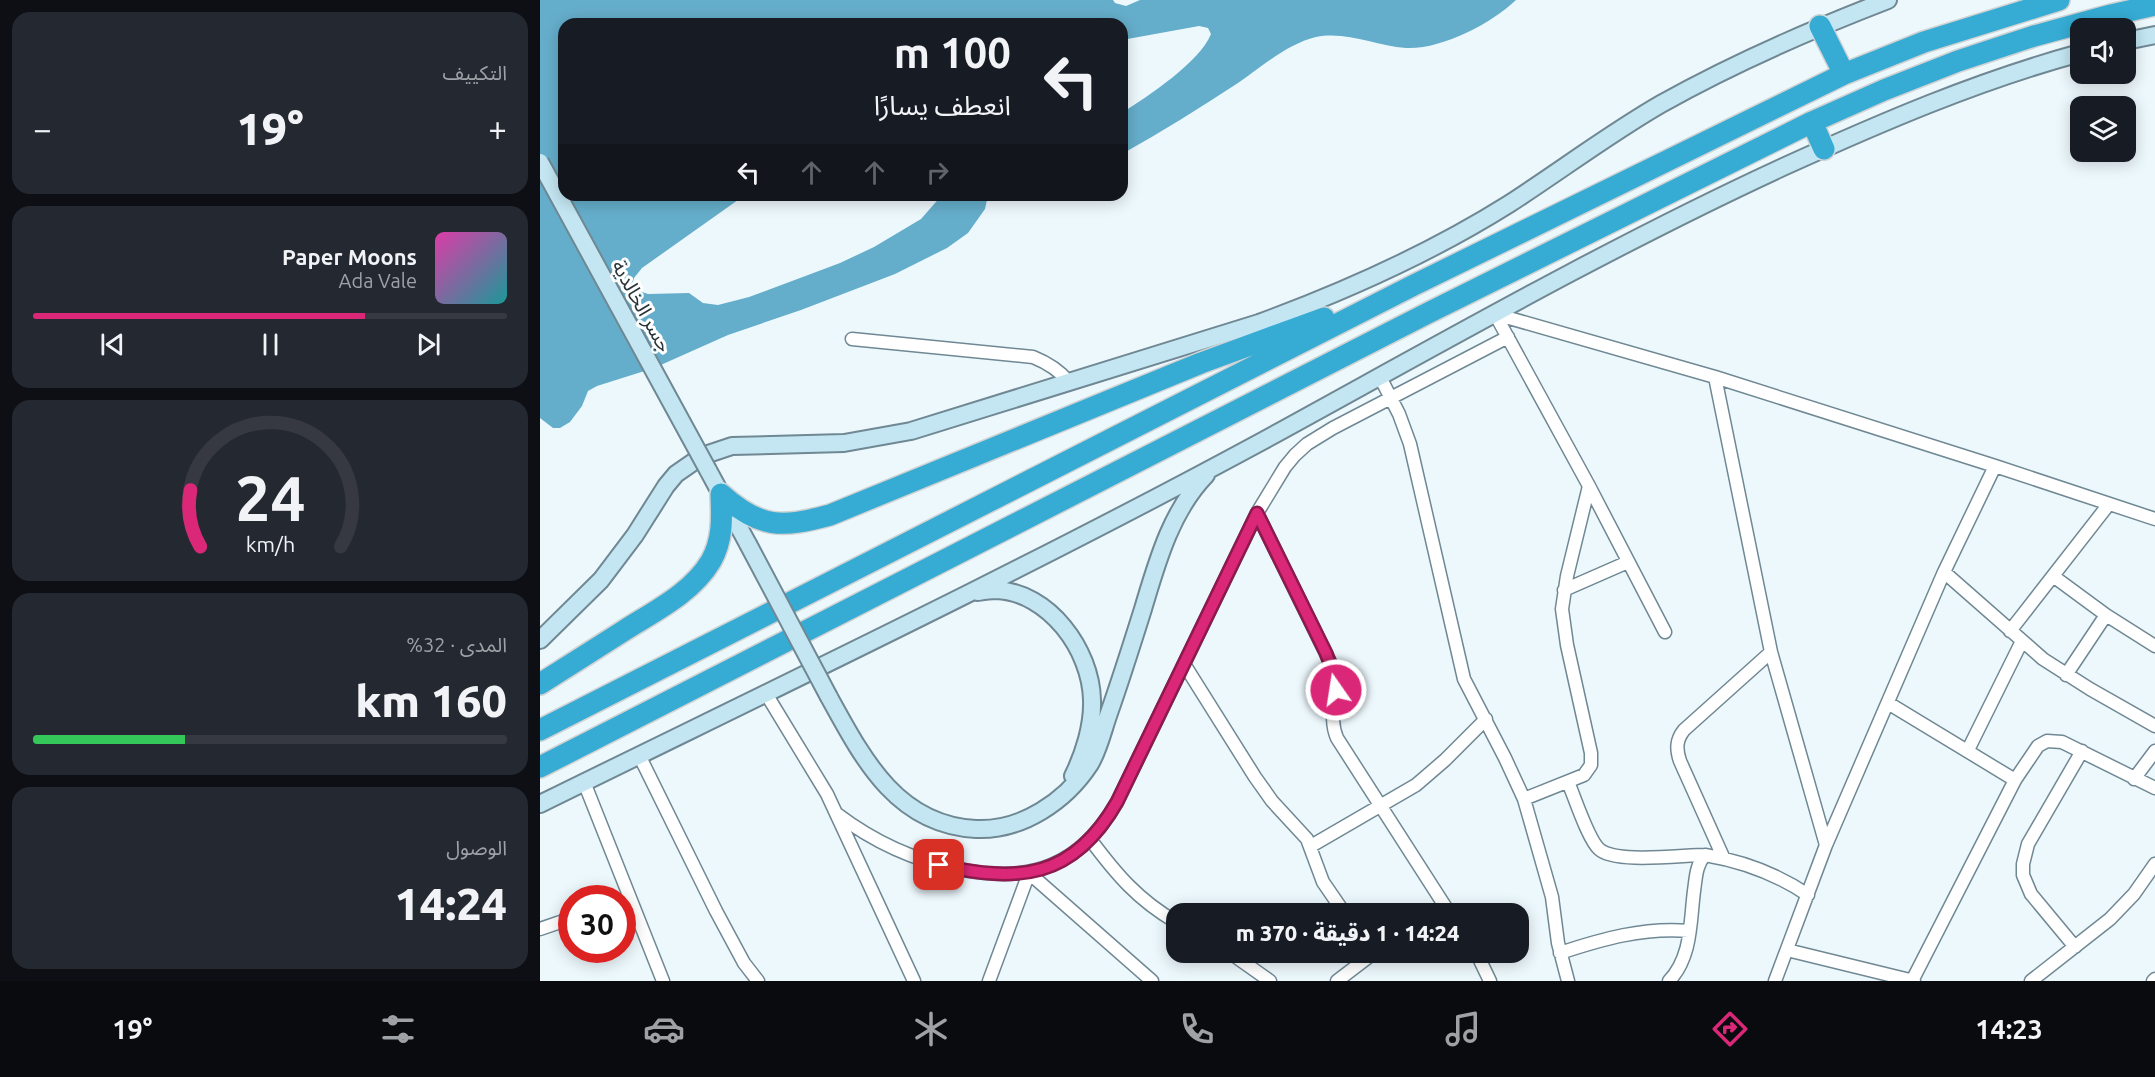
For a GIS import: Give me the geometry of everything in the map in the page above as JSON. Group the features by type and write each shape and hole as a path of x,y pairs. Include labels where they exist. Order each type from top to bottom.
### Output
{"highway":[{"path":"540,730 1414,285 1844,74 1924,42 2059,0"},
{"path":"540,767 1428,313 1812,122 1958,61 2034,36 2155,5"},
{"path":"1820,26 1844,74"},
{"path":"1812,122 1824,148"},
{"path":"1414,285 1428,313"},
{"path":"722,494 746,514 763,521 784,524 830,514 1201,363 1414,285"},
{"path":"540,684 679,596 710,562 718,546 723,524 722,494"}],"main road":[{"path":"540,640 568,615 601,580 635,535 666,486 682,469 702,456 740,445 810,444 877,438 911,431 1260,323 1311,304 1383,273 1461,232 1509,204 1659,106 1730,68 1820,26 1888,0"},
{"path":"2136,39 2155,35"},
{"path":"540,804 967,593 1229,459 1584,264 1654,229 1895,116 1968,88 2070,56"},
{"name":"جسر الخالدية","path":"540,162 558,195"},
{"name":"جسر الخالدية","path":"561,201 866,762 897,797 919,813 939,822 960,828 987,829 1011,825 1051,805 1091,763 1155,569 1172,527 1194,488 1209,473 1229,459"},
{"path":"967,593 996,590 1018,594 1039,605 1060,623 1077,646 1088,672 1092,700 1083,751 1066,790"}],"street":[{"path":"1495,314 1589,486 1665,632"},
{"path":"1495,314 1714,377 1995,465 2155,519"},
{"path":"837,814 880,843 927,862 975,873 1012,875 1029,873 1062,861 1090,839 1105,822 1117,802 1257,513 1285,467 1307,444 1334,428 1508,337"},
{"path":"852,339 1033,357 1047,362 1069,382"},
{"path":"1380,377 1406,429 1464,679 1524,799 1552,897 1560,953 1568,981"},
{"path":"1714,377 1771,652 1826,845"},
{"path":"1775,981 1826,845 1944,572 1995,465"},
{"path":"1524,799 1584,775 1591,765 1592,759 1564,627 1564,590 1589,486"},
{"path":"2010,631 2109,504"},
{"path":"1257,513 1333,668 1336,684 1332,717 1334,732 1443,903"},
{"path":"1564,590 1628,562"},
{"path":"1944,572 2010,631 2066,675 2155,726"},
{"path":"2053,576 2106,615 2155,646"},
{"path":"2066,675 2106,615"},
{"path":"1968,750 2022,641"},
{"path":"1724,859 1680,761 1678,741 1684,730 1771,652"},
{"path":"1184,664 1255,777 1272,801 1303,833 1311,846 1323,882 1337,903"},
{"path":"765,692 837,814 914,981"},
{"path":"1888,703 2015,780"},
{"path":"1311,846 1381,806 1431,773 1486,719"},
{"path":"1787,950 1862,975 1913,981 2015,780 2034,750 2047,741 2057,741 2082,751 2155,788"},
{"path":"2075,947 2031,894 2023,875 2023,864 2028,844 2082,751"},
{"path":"2134,779 2155,751"},
{"path":"639,755 716,911 744,963 756,980"},
{"path":"584,782 621,885"},
{"path":"1568,782 1594,843 1607,855 1623,857 1705,855 1773,875 1790,882 1808,894"},
{"path":"1090,839 1121,879 1141,899 1166,915"},
{"path":"1669,981 1684,960 1696,874 1700,860 1705,855"},
{"path":"2031,981 2122,907 2155,864"},
{"path":"989,981 1029,873"},
{"path":"1029,873 1152,981"},
{"path":"636,921 663,981"},
{"path":"540,929 558,923"},
{"path":"1560,953 1592,942 1648,930 1689,931"},
{"path":"1245,963 1270,981"},
{"path":"1337,981 1361,963"},
{"path":"1481,963 1490,981"}],"water":[{"path":"540,0 1113,0 1115,3 1126,6 1140,0 1516,0 1479,26 1434,45 1395,47 1339,36 1305,40 1285,50 1209,102 1128,150 1128,109 1172,78 1196,56 1211,34 1208,28 1199,26 1128,39 1128,18 558,18 558,201 737,201 642,268 634,278 632,285 636,290 648,294 689,293 703,303 718,305 749,297 840,263 874,247 921,219 937,201 987,201 985,209 968,233 947,248 895,274 728,335 654,368 597,386 588,391 582,406 570,422 560,428 553,428 540,418"}],"route":[{"path":"939,865 994,875 1029,873 1062,861 1077,851 1100,828 1117,802 1257,513 1333,668 1336,690"}]}
